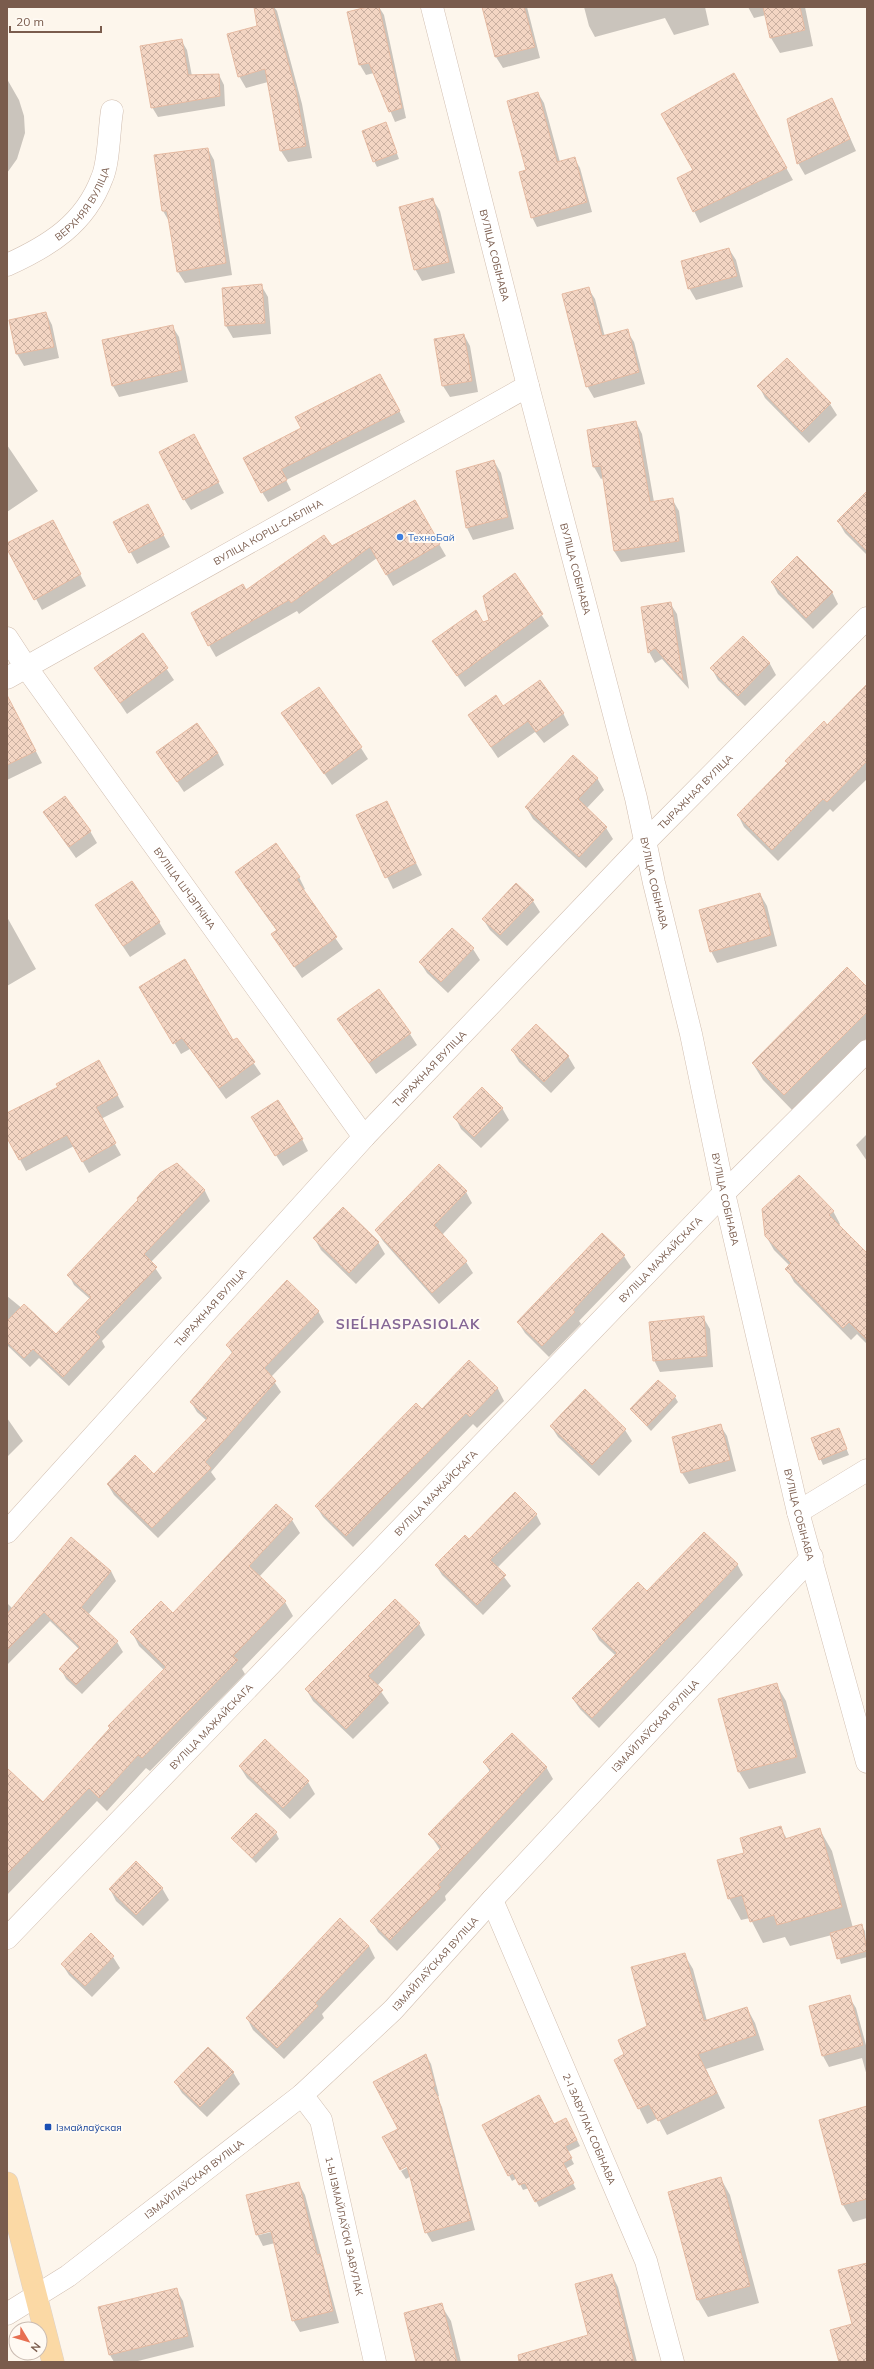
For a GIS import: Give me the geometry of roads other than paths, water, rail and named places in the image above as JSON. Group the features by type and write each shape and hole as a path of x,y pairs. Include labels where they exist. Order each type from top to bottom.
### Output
{"main road":[{"path":"7,2183 53,2362"}],"street":[{"name":"ВУЛІЦА СОБІНАВА","path":"432,7 528,386 602,661 691,1034 724,1193 798,1512 812,1557 867,1762"},
{"name":"ВЕРХНЯЯ ВУЛІЦА","path":"7,265 39,250 66,232 87,207 103,178 112,111"},
{"name":"ВУЛІЦА КОРШ-САБЛІНА","path":"7,678 528,386"},
{"name":"ТЫРАЖНАЯ ВУЛІЦА","path":"7,1532 364,1137 646,841 867,618"},
{"name":"ВУЛІЦА ШЧЭПКІНА","path":"7,638 26,667 364,1137"},
{"name":"ВУЛІЦА МАЖАЙСКАГА","path":"7,1938 724,1193 867,1051"},
{"path":"798,1512 867,1470"},
{"name":"ІЗМАЙЛАЎСКАЯ ВУЛІЦА","path":"7,2314 68,2276 302,2095 393,2010 492,1900 812,1557"},
{"name":"2-І ЗАВУЛАК СОБІНАВА","path":"492,1900 646,2261 673,2362"},
{"name":"1-Ы ІЗМАЙЛАЎСКІ ЗАВУЛАК","path":"302,2095 321,2120 375,2362"}],"place":[{"name":"ТехноБай","path":"400,537"},
{"name":"Ізмайлаўская","path":"48,2127"}],"district":[{"name":"SIEĹHASPASIOLAK","path":"408,1324"}]}
